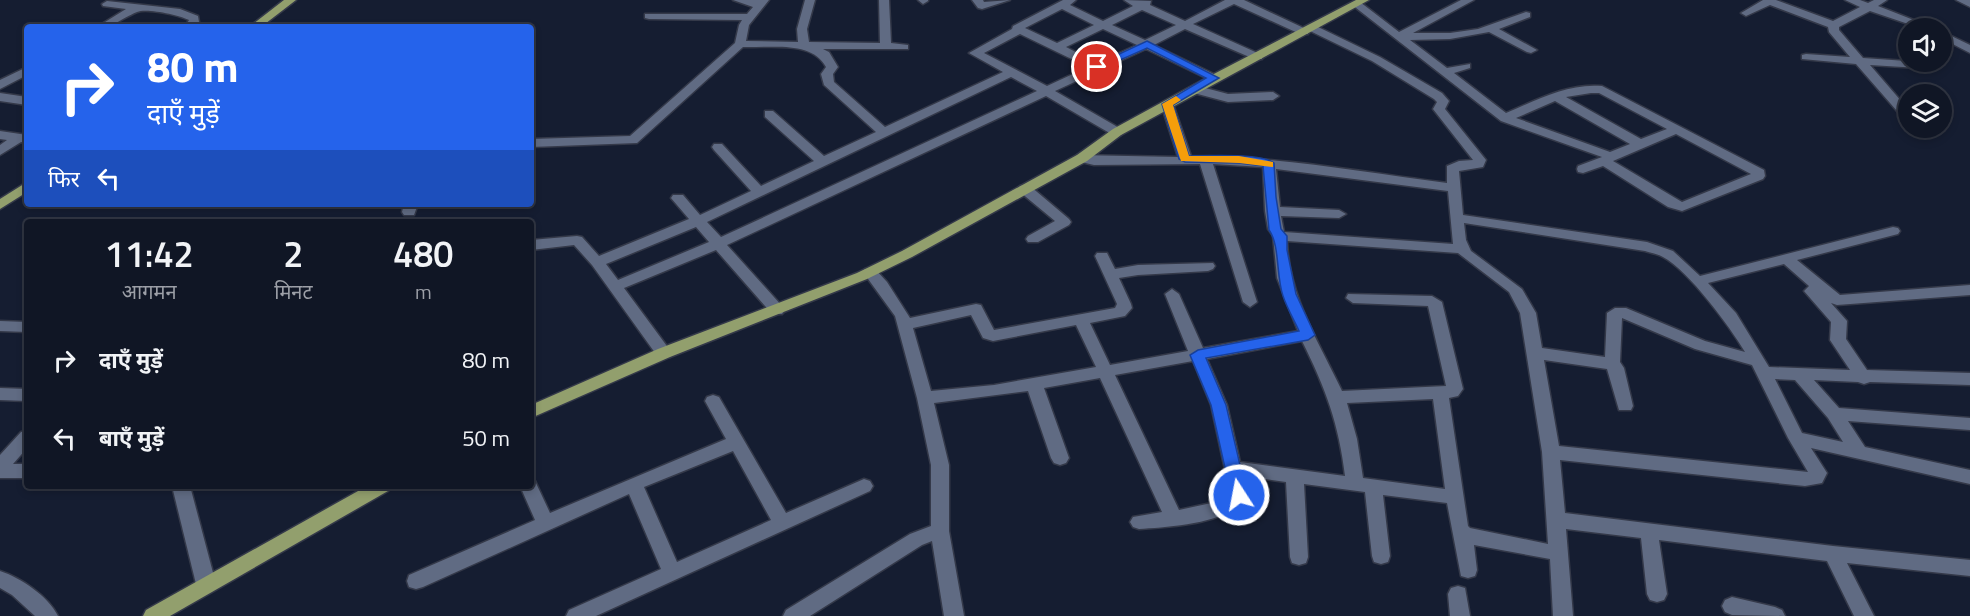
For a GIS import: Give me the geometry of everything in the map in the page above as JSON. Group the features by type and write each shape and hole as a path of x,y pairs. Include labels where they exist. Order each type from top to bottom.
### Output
{"main road":[{"path":"258,24 291,0"},
{"path":"534,411 664,353 870,272 1082,158 1117,132 1194,89 1360,2"},
{"path":"0,206 24,188"},
{"path":"153,616 377,489"}],"street":[{"path":"738,0 762,3"},
{"path":"804,45 802,28 810,0"},
{"path":"884,0 886,46"},
{"path":"977,0 982,6 1005,0"},
{"path":"1129,0 1258,57"},
{"path":"1058,47 1153,0"},
{"path":"614,288 718,244 1147,44 1234,0 1376,59 1442,99 1439,109 1480,163 1455,166 1451,177 1459,240 1466,254 1520,295 1528,313 1551,452 1563,616"},
{"path":"1398,37 1469,0"},
{"path":"1850,0 1900,18"},
{"path":"1746,13 1770,1 1834,25 1871,8 1882,0"},
{"path":"1961,0 1970,4"},
{"path":"1019,30 1018,26 1067,2 1102,25 1147,44 1214,78"},
{"path":"1360,2 1398,37 1505,118 1608,159 1673,204 1682,207 1758,176 1759,173 1602,90 1585,89 1556,97 1505,118"},
{"path":"534,143 633,140 740,44 744,25 762,3"},
{"path":"107,4 189,15 194,18 192,24"},
{"path":"107,24 136,8"},
{"path":"1398,37 1450,36 1491,29 1526,15"},
{"path":"649,16 751,17"},
{"path":"1834,25 1833,30 1898,105"},
{"path":"1491,29 1530,50"},
{"path":"1019,30 1097,67"},
{"path":"1019,30 975,53 1117,132"},
{"path":"1952,40 1970,50"},
{"path":"740,44 904,46"},
{"path":"804,45 825,54 832,67 827,74 828,83 884,133"},
{"path":"1806,57 1898,64"},
{"path":"1446,72 1466,66"},
{"path":"0,85 24,72"},
{"path":"597,262 698,221 1010,73"},
{"path":"1194,89 1228,98 1273,96"},
{"path":"0,97 24,101"},
{"path":"1556,97 1640,144"},
{"path":"1167,104 1185,159"},
{"path":"769,114 823,162"},
{"path":"1583,169 1678,129"},
{"path":"0,135 22,139"},
{"path":"0,151 22,139"},
{"path":"718,147 760,192"},
{"path":"1082,158 1094,161 1239,160 1453,188"},
{"path":"1205,159 1250,302"},
{"path":"1269,163 1272,211 1275,230 1280,236 1289,294 1337,397 1352,460 1364,486 1381,556"},
{"path":"1025,189 1064,222 1033,239"},
{"path":"678,198 777,310"},
{"path":"1272,211 1339,214"},
{"path":"1458,218 1647,247 1668,254 1682,264 1731,317 1760,367 1796,438 1818,473 1816,478 1806,479 1551,452"},
{"path":"1698,281 1893,231"},
{"path":"1280,236 1462,249"},
{"path":"534,245 578,240 664,353"},
{"path":"904,325 976,309 988,334 993,336 1120,312 1124,308 1102,256"},
{"path":"1780,260 1837,300 1970,290"},
{"path":"1780,260 1839,321 1838,340 1864,378"},
{"path":"1111,275 1184,266 1208,266"},
{"path":"870,272 882,285 902,315 925,398 940,465 940,531 954,616"},
{"path":"1139,522 1174,518 1226,507 1235,502 1239,495 1219,405 1172,294"},
{"path":"1337,397 1440,393 1452,392 1455,389 1437,306 1432,301 1353,298"},
{"path":"1535,353 1607,363 1614,354 1615,313 1626,313 1700,345 1760,367 1800,375 1970,379"},
{"path":"1081,319 1174,518"},
{"path":"0,326 24,327"},
{"path":"925,398 1034,384 1308,335"},
{"path":"1610,361 1616,368 1625,406"},
{"path":"1800,375 1834,414 1859,452"},
{"path":"1034,384 1060,458"},
{"path":"1440,393 1454,497 1459,528 1464,535 1468,570"},
{"path":"0,394 24,394"},
{"path":"713,401 782,522"},
{"path":"1834,414 1970,424"},
{"path":"1796,438 1970,477"},
{"path":"0,469 24,441"},
{"path":"416,581 634,484 737,442"},
{"path":"1234,468 1454,497"},
{"path":"0,469 24,471"},
{"path":"1295,477 1299,557"},
{"path":"634,484 672,572"},
{"path":"581,615 864,486"},
{"path":"182,489 206,584"},
{"path":"530,489 546,523"},
{"path":"1557,520 1833,554 1970,568"},
{"path":"793,616 916,539 940,531"},
{"path":"1649,532 1657,594"},
{"path":"1464,535 1557,553"},
{"path":"1833,554 1864,616"},
{"path":"0,579 19,590 48,616"},
{"path":"1458,594 1460,616"},
{"path":"1732,606 1775,616"}],"slow traffic":[{"path":"1176,100 1167,104 1185,159 1239,160 1269,163 1269,165"}],"route":[{"path":"1097,67 1147,44 1214,78 1167,104 1185,159 1269,163 1270,197 1275,230 1280,236 1289,294 1308,335 1198,355 1219,405 1239,495"}]}
